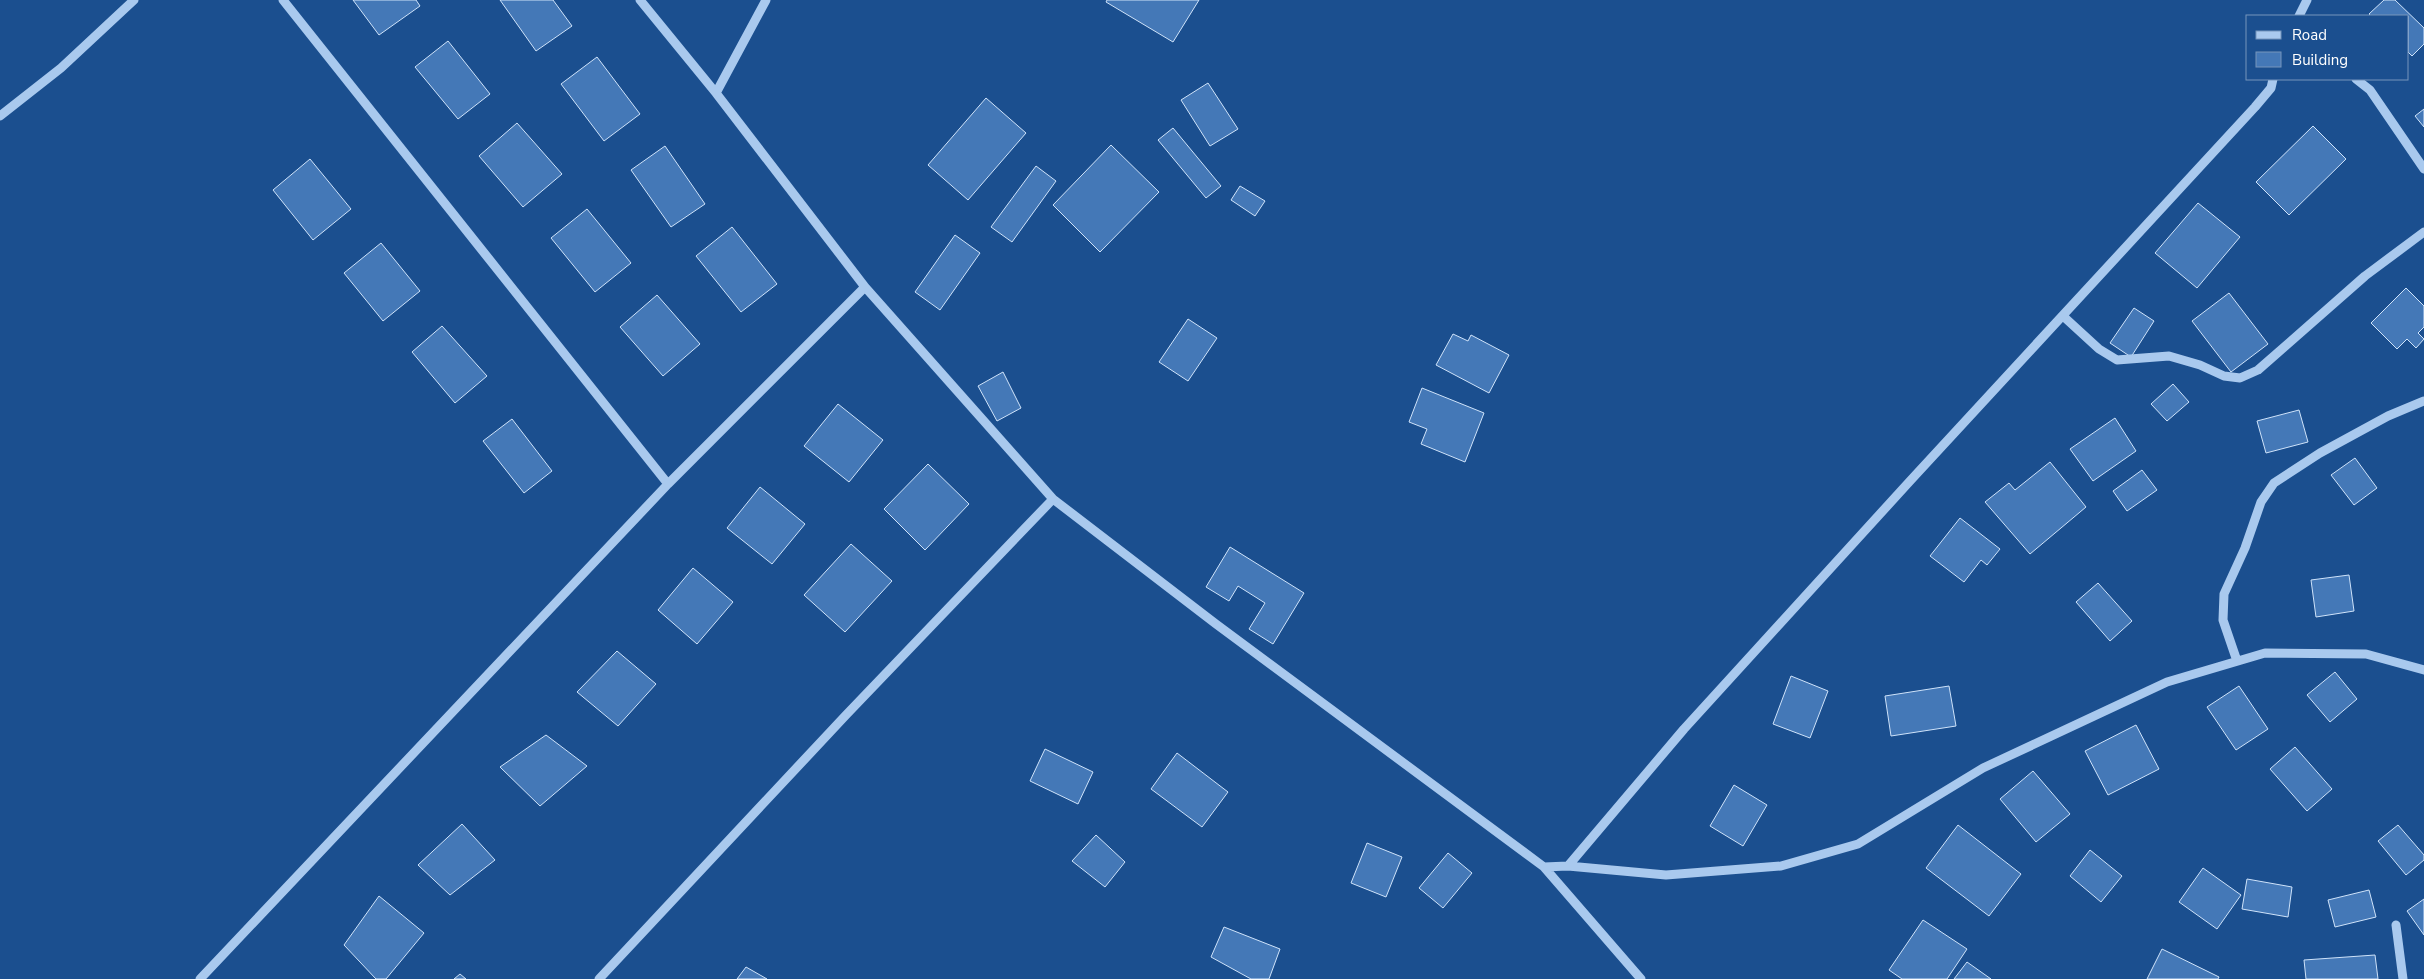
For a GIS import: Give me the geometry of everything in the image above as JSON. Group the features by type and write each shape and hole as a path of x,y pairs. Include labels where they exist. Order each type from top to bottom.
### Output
{"street":[{"path":"0,116 61,68 134,0"},
{"path":"283,0 668,484"},
{"path":"640,0 716,93 865,287 1053,499 1216,624 1544,867 1641,979"},
{"path":"716,93 766,0"},
{"path":"2299,15 2307,0"},
{"path":"1568,866 1684,729 2255,107 2270,88 2273,80"},
{"path":"2357,80 2370,90 2424,169"},
{"path":"2062,316 2098,349 2117,360 2169,356 2200,365 2224,376 2240,378 2258,370 2365,276 2424,232"},
{"path":"200,979 668,484 865,287"},
{"path":"2237,661 2223,620 2224,594 2246,548 2261,502 2274,483 2320,453 2388,416 2424,402"},
{"path":"599,979 846,715 1053,499"},
{"path":"1544,867 1568,866 1666,875 1781,866 1858,844 1983,768 2167,682 2265,653 2366,654 2424,670"},
{"path":"2396,925 2403,979"}],"building":[{"path":"353,0 416,0 420,6 379,35"},
{"path":"500,0 553,0 572,26 536,51"},
{"path":"1107,0 1199,0 1173,42 1106,2"},
{"path":"2384,0 2395,0 2424,28 2424,44 2412,56 2409,53 2409,15 2369,14"},
{"path":"448,41 490,94 458,119 415,67"},
{"path":"597,57 640,114 604,141 561,84"},
{"path":"1208,83 1238,129 1210,146 1181,100"},
{"path":"986,98 1026,133 968,200 928,165"},
{"path":"2424,109 2424,127 2415,116"},
{"path":"517,123 562,174 523,207 479,156"},
{"path":"2313,126 2346,159 2289,215 2256,182"},
{"path":"1173,128 1221,186 1206,198 1158,140"},
{"path":"1111,145 1159,192 1100,252 1053,205"},
{"path":"665,146 705,204 671,227 631,170"},
{"path":"310,159 351,209 313,240 273,190"},
{"path":"1036,166 1056,181 1012,242 991,227"},
{"path":"1240,186 1265,201 1255,216 1231,200"},
{"path":"2198,203 2240,237 2197,288 2155,253"},
{"path":"587,209 631,263 595,292 551,238"},
{"path":"732,227 777,284 741,312 696,256"},
{"path":"955,235 980,253 940,310 915,292"},
{"path":"381,243 420,291 383,321 344,273"},
{"path":"2406,288 2424,306 2424,327 2418,333 2424,339 2416,348 2407,339 2397,349 2371,323"},
{"path":"2229,293 2268,344 2231,372 2192,321"},
{"path":"657,295 700,344 663,376 620,327"},
{"path":"2134,308 2154,321 2131,357 2110,343"},
{"path":"1188,319 1217,338 1188,381 1159,362"},
{"path":"442,326 487,376 455,403 412,352"},
{"path":"1453,334 1468,341 1471,335 1509,355 1489,393 1436,365"},
{"path":"1003,372 1021,408 997,421 978,386"},
{"path":"2173,384 2189,402 2167,421 2151,404"},
{"path":"1422,388 1484,413 1465,462 1421,444 1427,429 1409,422"},
{"path":"838,404 883,440 849,482 804,446"},
{"path":"2299,410 2308,442 2266,453 2257,421"},
{"path":"2115,418 2136,451 2093,481 2070,449"},
{"path":"512,419 552,471 524,493 483,441"},
{"path":"2355,458 2377,488 2354,505 2331,475"},
{"path":"2050,462 2086,507 2030,554 1985,502 2009,483 2015,490"},
{"path":"928,464 969,504 925,550 884,509"},
{"path":"2142,470 2157,490 2127,511 2113,491"},
{"path":"760,487 805,524 772,564 727,528"},
{"path":"1960,518 2000,549 1987,565 1981,560 1964,582 1930,556"},
{"path":"851,544 892,581 845,632 804,595"},
{"path":"1230,547 1304,593 1273,644 1249,629 1265,603 1238,586 1229,601 1206,587"},
{"path":"693,568 733,602 697,644 658,610"},
{"path":"2349,575 2354,611 2316,617 2311,580"},
{"path":"2098,583 2132,621 2110,641 2076,602"},
{"path":"617,651 656,684 618,726 577,692"},
{"path":"2335,672 2357,699 2330,722 2307,695"},
{"path":"1791,676 1828,691 1810,738 1773,724"},
{"path":"1949,686 1956,726 1891,736 1885,696"},
{"path":"2239,686 2268,729 2236,750 2207,707"},
{"path":"2136,725 2159,769 2108,795 2085,751"},
{"path":"546,735 587,766 540,806 500,767"},
{"path":"2295,747 2332,789 2307,811 2270,769"},
{"path":"1045,749 1093,772 1078,804 1030,781"},
{"path":"1177,753 1228,792 1202,827 1151,789"},
{"path":"2033,771 2070,814 2036,842 2000,799"},
{"path":"1734,785 1767,805 1743,846 1710,826"},
{"path":"462,824 495,860 450,895 418,865"},
{"path":"1958,825 2021,874 1989,916 1926,868"},
{"path":"2398,825 2424,855 2424,860 2406,875 2378,841"},
{"path":"1096,835 1125,862 1105,887 1072,861"},
{"path":"1367,843 1402,857 1386,897 1351,883"},
{"path":"2090,850 2122,876 2101,902 2070,876"},
{"path":"1448,853 1472,873 1443,908 1419,888"},
{"path":"2203,868 2241,895 2217,929 2179,902"},
{"path":"2247,879 2292,887 2288,917 2242,909"},
{"path":"2369,890 2376,917 2335,927 2328,900"},
{"path":"379,896 424,933 386,979 376,979 344,945"},
{"path":"2424,899 2424,935 2407,911"},
{"path":"1923,920 1967,949 1947,979 1902,979 1889,970"},
{"path":"1224,927 1280,949 1269,979 1251,979 1211,957"},
{"path":"2162,949 2219,977 2218,979 2147,979"},
{"path":"2375,955 2378,979 2306,979 2304,960"},
{"path":"1967,962 1991,979 1954,979"},
{"path":"746,967 767,979 737,979"},
{"path":"460,974 466,979 454,979"}]}
